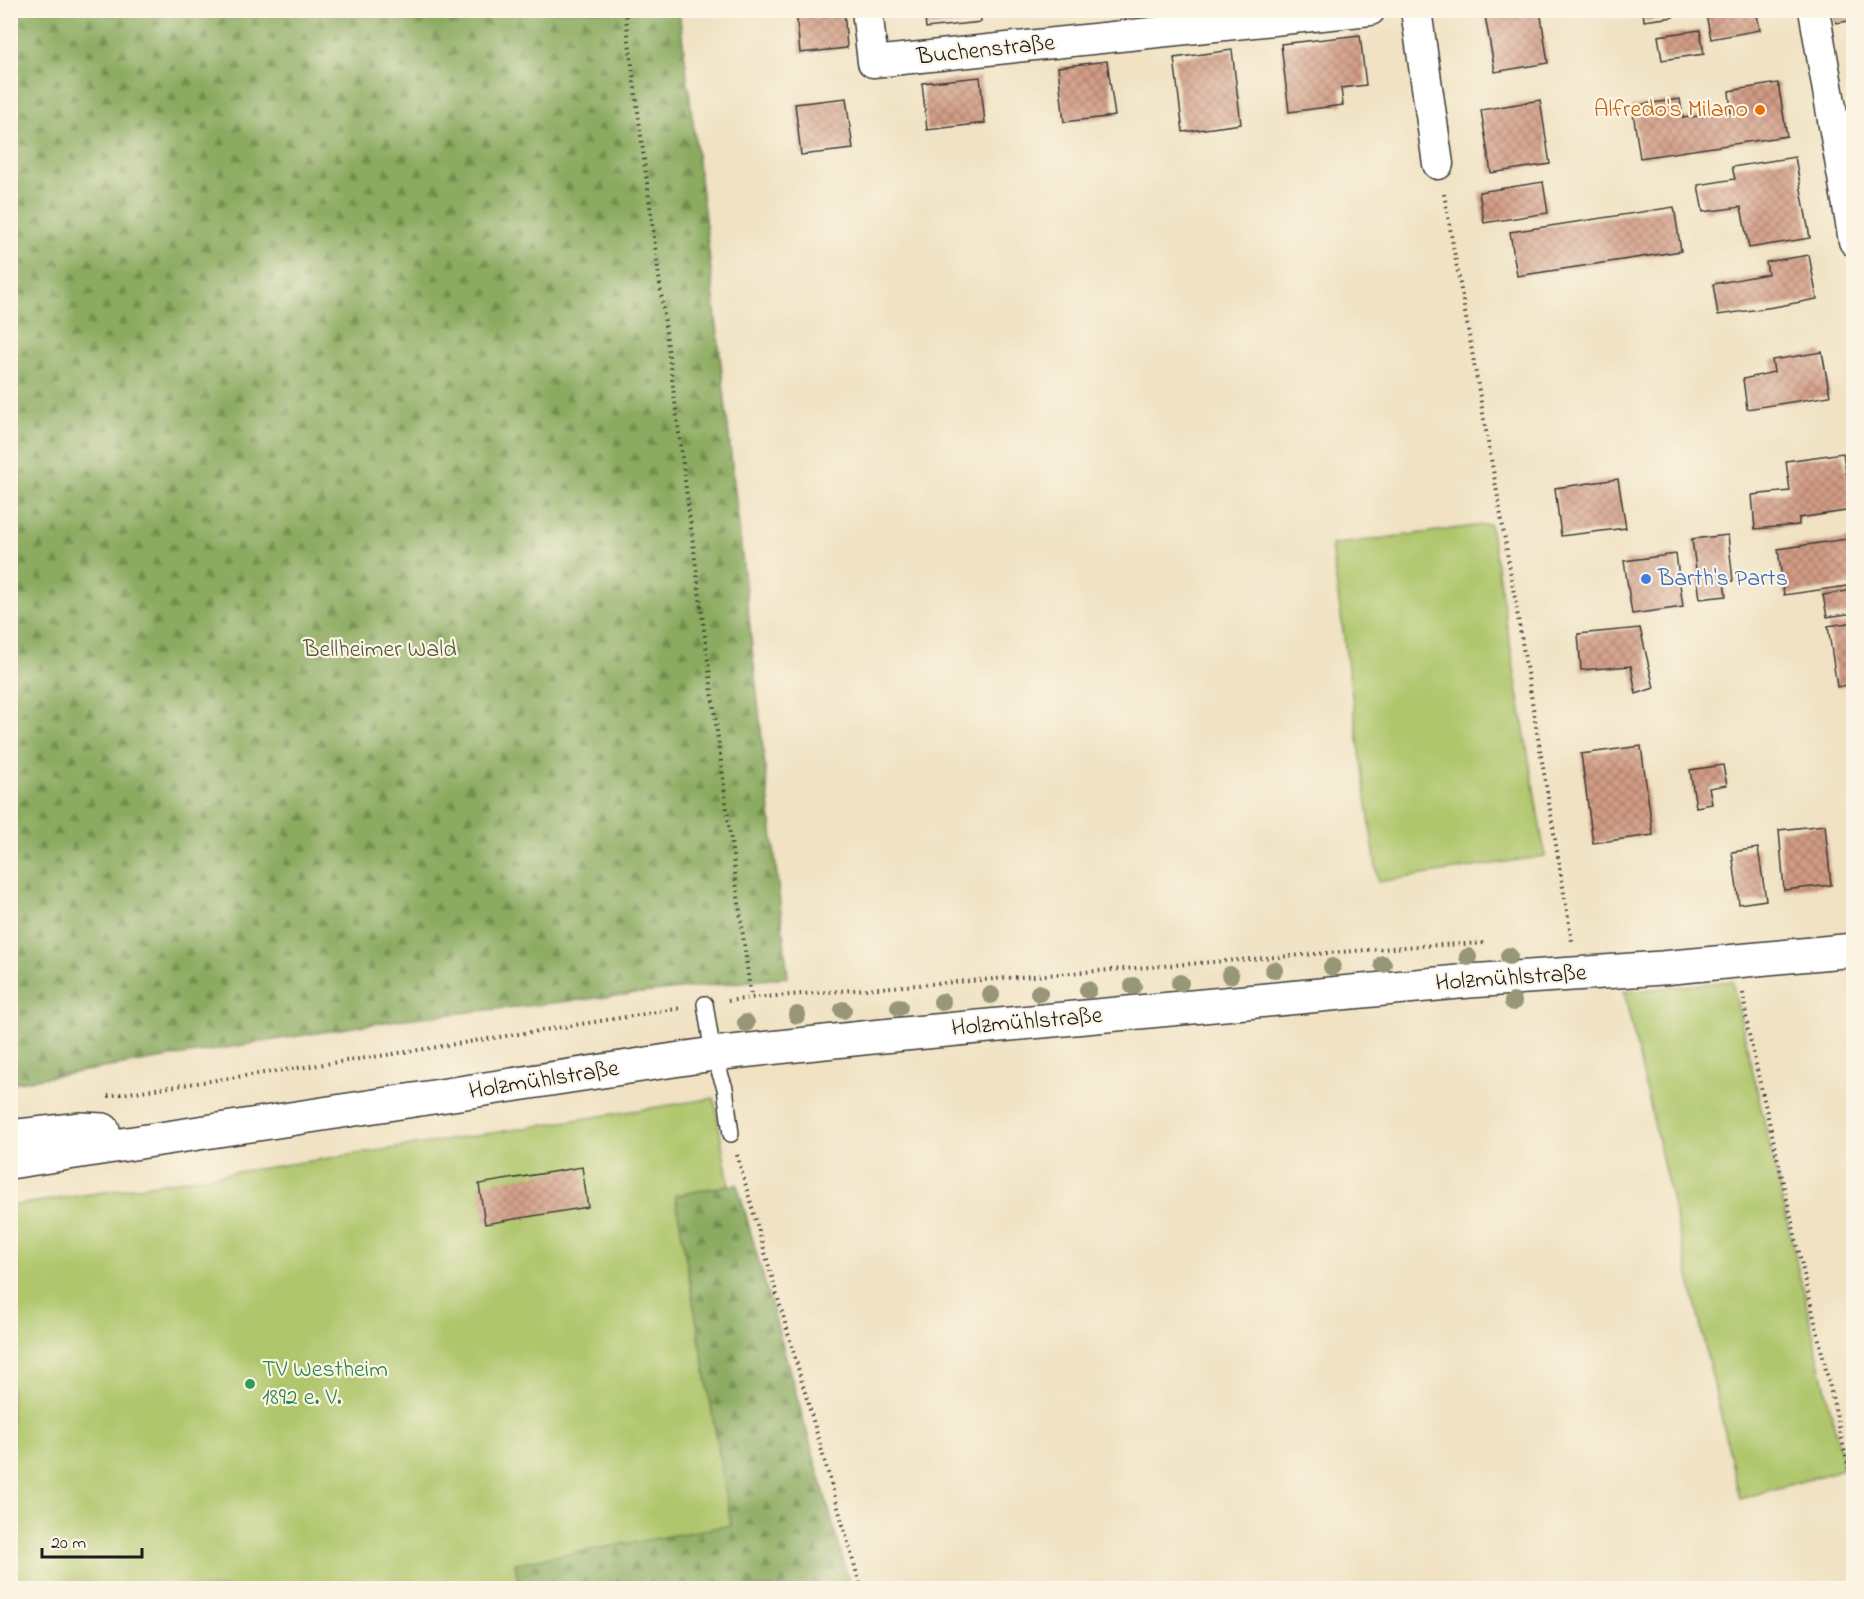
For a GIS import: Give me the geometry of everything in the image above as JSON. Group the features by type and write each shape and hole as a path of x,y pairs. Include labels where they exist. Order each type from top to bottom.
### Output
{"main road":[{"name":"Holzmühlstraße","path":"10,1162 713,1054 1469,981 1854,950"},
{"name":"Holzmühlstraße","path":"10,1137 81,1129 204,1133"}],"street":[{"name":"Buchenstraße","path":"867,10 873,62 1149,22 1370,10"},
{"path":"1416,10 1438,164"},
{"path":"1814,10 1847,163 1854,241"}],"lane":[{"path":"705,1004 713,1054 725,1088 731,1134"}],"path":[{"path":"625,10 751,998"},
{"path":"1438,164 1498,498 1578,974"},
{"path":"1738,960 1748,1030 1854,1492"},
{"path":"731,1134 861,1588"}],"green space":[{"name":"Bellheimer Wald","path":"11,10 679,11 706,226 788,977 397,1020 11,1083"},
{"path":"1490,524 1545,856 1378,882 1331,545"},
{"path":"1732,981 1844,1469 1740,1499 1624,992"},
{"name":"TV Westheim 1892 e. V.","path":"714,1098 729,1185 675,1195 731,1525 515,1563 519,1588 11,1588 11,1206"},
{"path":"737,1184 851,1588 519,1588 515,1563 731,1525 675,1195"}],"building":[{"path":"796,10 844,10 847,48 800,53"},
{"path":"924,10 980,10 981,22 926,28"},
{"path":"1484,10 1540,10 1548,63 1495,72"},
{"path":"1643,10 1672,10 1673,17 1644,21"},
{"path":"1705,10 1756,10 1760,30 1711,39"},
{"path":"1834,10 1854,10 1854,20 1836,23"},
{"path":"1700,30 1704,54 1662,60 1658,36"},
{"path":"1360,35 1366,85 1341,88 1343,105 1289,112 1281,44"},
{"path":"1232,50 1241,124 1183,132 1174,58"},
{"path":"1107,61 1115,116 1064,122 1058,67"},
{"path":"980,77 985,123 927,130 922,83"},
{"path":"1778,83 1787,136 1640,158 1632,106 1680,99 1683,118 1731,112 1729,91"},
{"path":"846,98 853,149 801,155 795,104"},
{"path":"1540,100 1550,164 1491,173 1481,110"},
{"path":"1795,157 1810,238 1749,248 1741,207 1703,212 1698,185 1735,179 1732,167"},
{"path":"1543,182 1548,213 1484,223 1479,192"},
{"path":"1674,207 1681,251 1517,276 1510,232"},
{"path":"1809,255 1817,299 1718,315 1713,284 1768,274 1766,262"},
{"path":"1822,352 1830,396 1747,409 1743,379 1774,372 1772,360"},
{"path":"1843,453 1852,510 1799,518 1799,525 1755,529 1752,495 1790,491 1786,461"},
{"path":"1618,479 1626,528 1561,536 1555,488"},
{"path":"1728,535 1733,581 1724,582 1726,596 1700,599 1692,539"},
{"path":"1854,538 1854,585 1784,595 1778,549"},
{"path":"1676,554 1683,607 1632,614 1624,561"},
{"path":"1853,590 1854,613 1827,617 1823,595"},
{"path":"1854,622 1854,684 1837,687 1828,626"},
{"path":"1640,628 1654,688 1636,694 1631,666 1581,670 1578,634"},
{"path":"1641,746 1653,835 1593,843 1581,754"},
{"path":"1723,765 1727,785 1709,788 1712,804 1696,807 1690,770"},
{"path":"1825,825 1831,885 1784,890 1779,830"},
{"path":"1758,848 1766,900 1739,904 1732,852"},
{"path":"582,1167 588,1207 485,1224 479,1184"}],"place":[{"name":"Alfredo's Milano","path":"1760,110"},
{"name":"Barth's Parts","path":"1646,579"},
{"name":"TV Westheim 1892 e. V.","path":"250,1384"}]}
